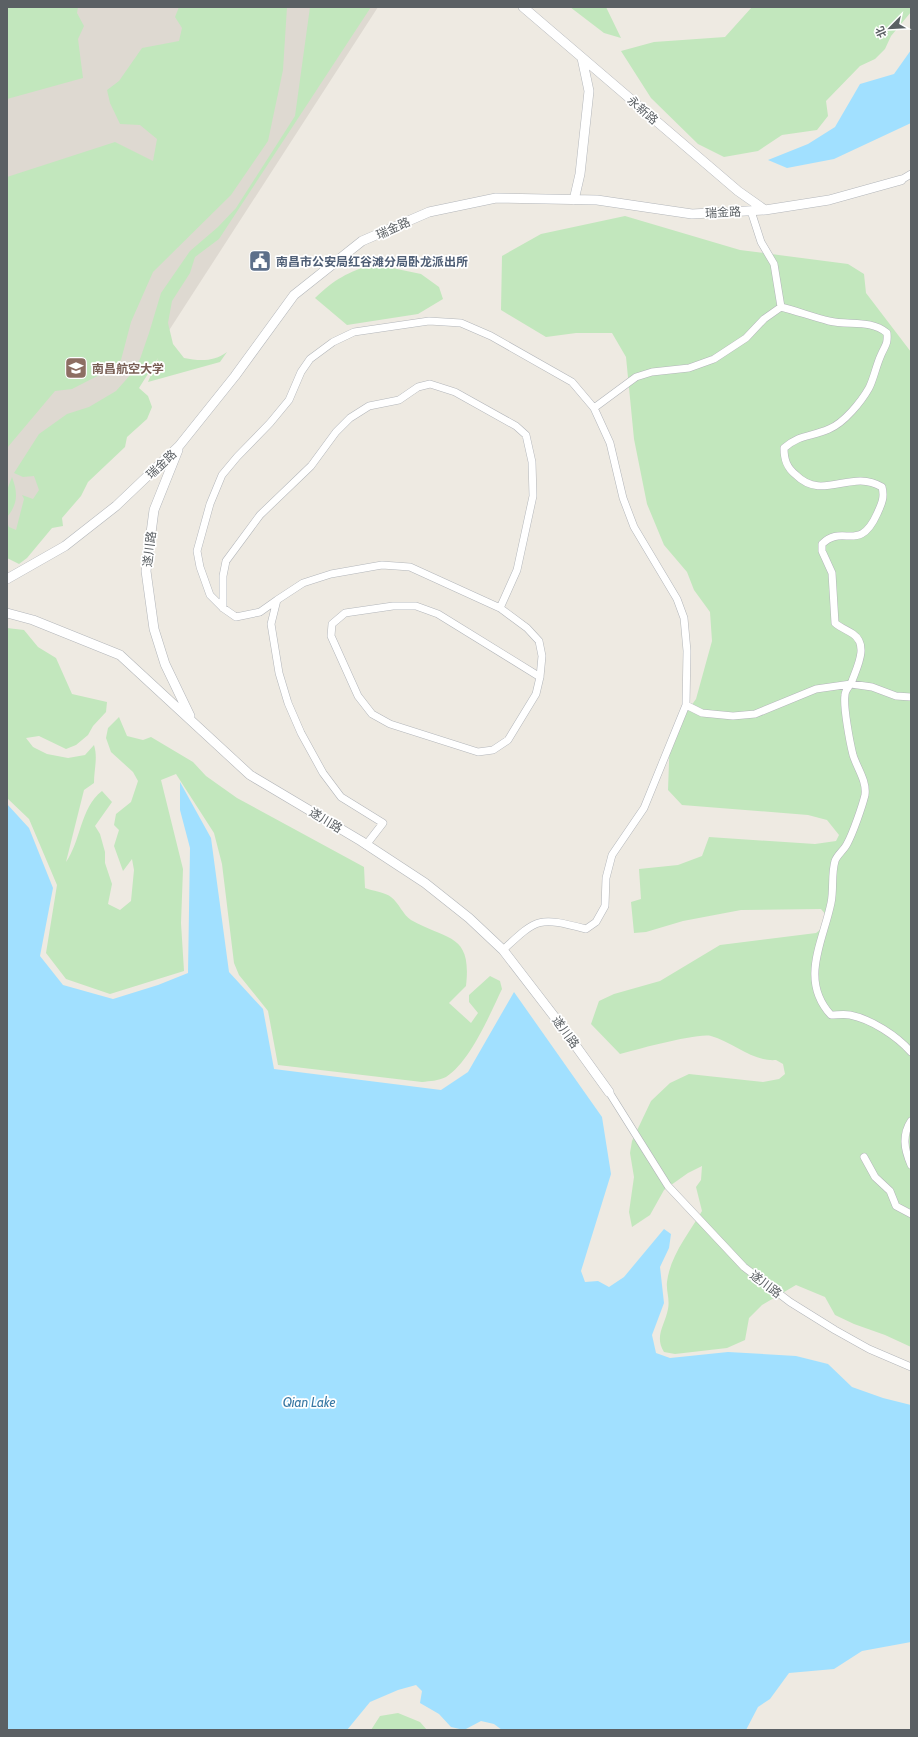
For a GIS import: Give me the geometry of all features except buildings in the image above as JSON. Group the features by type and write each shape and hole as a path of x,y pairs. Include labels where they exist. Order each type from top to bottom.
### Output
{"street":[{"name":"永新路","path":"523,7 738,191 765,210"},
{"path":"574,200 580,174 589,91 582,58"},
{"name":"瑞金路","path":"7,579 65,546 116,506 179,446 235,376 294,295 362,241 429,212 496,198 597,200 692,214 752,211 829,200 901,180 911,174"},
{"path":"752,211 761,242 774,264 781,307"},
{"path":"594,408 636,377 652,372 689,368 714,359 746,338 764,319 781,307"},
{"path":"781,307 830,322 861,323 876,326 887,333 888,342 881,355 869,388 845,419 828,429 807,434 796,440 784,448 784,458 790,470 802,482 816,487 856,480 876,483 882,487 884,494 872,526 864,534 856,537 835,536 828,538 822,544 822,551 833,579 835,623 854,634 859,640 862,650 851,684 845,694 849,734 854,756 864,779 865,794 847,844 836,860 831,882 832,902 820,939 814,972 818,993 825,1009 831,1015 849,1015 860,1018 889,1033 901,1041 911,1052"},
{"path":"502,950 535,923 550,920 586,929 596,922 605,906 606,878 612,855 644,808 686,705 688,651 684,618 677,599 634,527 623,498 610,443 594,408 572,382 491,336 461,323 429,321 354,332 333,342 310,359 301,372 289,400 222,475 210,504 197,551 200,567 210,595 223,608 236,617 260,612 303,583 331,574 382,565 410,567 500,608 527,628 539,641 542,656 540,677 536,694 508,740 493,750 478,752 390,724 372,714 358,696 330,636 332,624 345,613 392,606 416,606 438,614 540,677"},
{"path":"223,608 223,576 226,561 260,515 311,466 336,432 350,418 369,406 399,400 418,387 430,384 454,392 516,426 526,435 532,462 533,496 517,570 500,608"},
{"name":"遂川路","path":"179,446 154,510 146,571 154,628 165,664 192,721"},
{"path":"277,600 271,624 279,673 288,703 301,733 323,773 342,797 383,823 366,845"},
{"name":"遂川路","path":"7,613 33,620 120,655 250,775 366,845 425,883 469,918 502,950 560,1024 609,1092 668,1186 744,1267 790,1302 836,1330 869,1349 911,1367"},
{"path":"686,705 702,713 733,716 755,714 816,689 851,684 872,687 896,696 911,697"},
{"path":"911,1121 904,1137 906,1154 911,1165"},
{"path":"864,1157 875,1177 890,1191 896,1206 911,1214"}],"shaded area":[{"name":"南昌航空大学","path":"7,7 378,7 31,544 7,538"}],"green space":[{"path":"7,7 78,7 77,13 84,26 78,39 83,78 7,99"},
{"path":"179,7 287,7 283,70 268,141 231,195 153,272 131,322 121,360 111,369 72,389 55,391 7,448 7,177 115,142 153,161 157,139 140,125 120,124 110,103 107,90 119,81 142,48 179,41 182,28 175,17"},
{"path":"310,7 371,7 219,239 195,257 190,273 172,301 168,323 173,344 184,358 206,360 217,358 227,352 220,362 148,382 158,358 139,388 148,396 152,407 147,419 127,437 125,447 88,482 81,496 62,518 63,526 52,528 27,558 19,564 7,558 7,523 9,527 16,530 24,499 22,495 33,499 39,490 34,476 23,477 14,473 39,434 67,414 89,407 116,391 132,373 140,359 161,293 190,251 218,227 236,208 295,116"},
{"path":"570,7 606,7 621,38 604,33"},
{"path":"752,7 911,7 911,12 891,36 885,49 875,59 860,66 826,101 828,116 817,130 782,135 758,151 724,157 698,144 651,98 621,51 654,42 725,37"},
{"path":"625,216 740,250 848,264 864,274 866,293 911,352 911,1347 835,1315 825,1297 796,1285 762,1305 749,1318 745,1340 727,1348 675,1354 664,1352 661,1346 661,1330 667,1315 667,1282 669,1272 676,1254 702,1211 696,1187 701,1180 702,1166 688,1173 664,1190 650,1215 632,1227 629,1212 634,1177 630,1153 632,1141 651,1101 670,1083 689,1074 763,1082 779,1079 785,1074 783,1064 776,1060 759,1058 719,1039 705,1035 652,1045 620,1054 591,1024 599,1001 614,994 660,981 720,945 816,933 825,926 827,916 821,909 741,910 683,921 646,932 634,933 631,902 641,899 639,869 678,865 702,856 709,837 815,844 836,841 839,835 827,820 808,815 682,805 668,790 670,735 696,699 712,641 710,612 694,590 687,572 664,545 647,504 634,439 626,357 612,333 576,333 546,337 501,310 502,256 541,234"},
{"path":"373,264 421,274 439,287 443,299 418,314 347,325 315,298 342,277"},
{"path":"12,477 16,498 13,508 7,517 7,490"},
{"path":"7,628 24,630 38,647 56,658 72,694 107,702 106,712 93,726 88,735 76,745 66,749 39,736 26,738 33,747 47,754 68,758 85,755 94,745 96,759 94,783 84,790 66,862 71,854 89,806 102,791 112,802 95,826 100,834 105,852 105,863 112,884 108,904 120,910 131,901 134,870 132,859 123,871 114,846 119,830 114,825 116,814 131,802 138,781 133,772 111,752 106,738 108,728 119,717 127,736 143,740 151,737 193,762 206,776 237,798 364,867 365,888 388,895 411,920 455,941 461,947 465,956 467,969 466,986 449,1003 471,1023 478,1013 469,1002 469,995 490,976 500,981 502,989 485,1024 471,1049 455,1070 446,1077 434,1081 422,1082 278,1065 268,1011 239,975 234,963 222,864 214,833 176,774 161,780 183,869 181,923 184,971 110,994 66,979 46,953 57,885 29,819 7,798"},
{"path":"398,1713 420,1722 427,1730 371,1730 380,1716"}],"water":[{"path":"911,50 911,123 834,159 787,168 768,160 808,144 835,127 860,84 894,74"},
{"name":"Qian Lake","path":"180,782 211,838 229,972 263,1009 274,1069 441,1090 468,1072 514,992 602,1117 611,1174 581,1271 585,1282 598,1281 609,1287 624,1277 664,1229 671,1234 669,1248 660,1267 664,1303 652,1335 656,1353 670,1358 728,1352 796,1356 828,1364 852,1387 883,1398 911,1405 911,1642 862,1651 834,1669 789,1673 770,1699 758,1707 746,1730 502,1730 494,1724 481,1721 464,1730 451,1727 439,1714 420,1703 422,1691 416,1685 398,1690 370,1702 347,1730 7,1730 7,804 29,828 53,888 40,956 63,985 113,999 158,985 188,973 190,848 180,810"}],"place":[{"name":"南昌市公安局红谷滩分局卧龙派出所","path":"260,261"},
{"name":"南昌航空大学","path":"76,368"}]}
